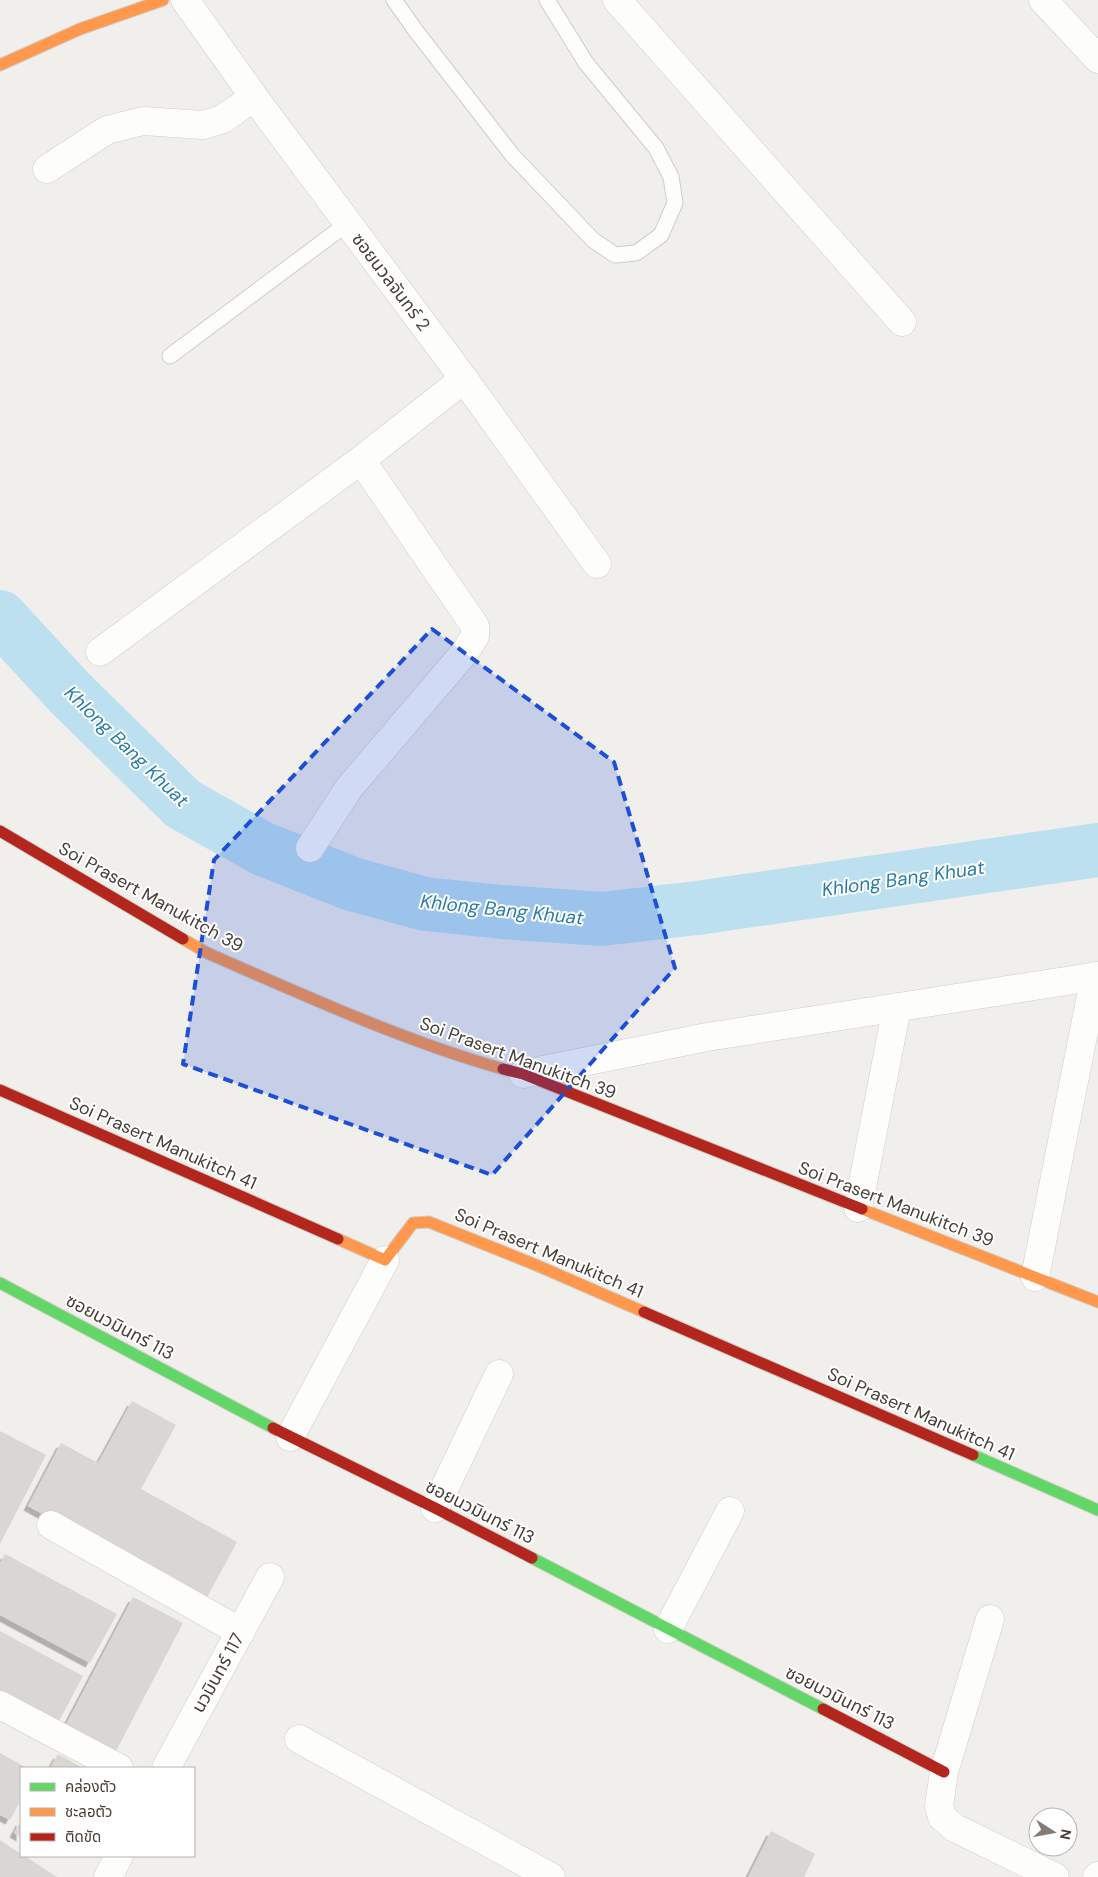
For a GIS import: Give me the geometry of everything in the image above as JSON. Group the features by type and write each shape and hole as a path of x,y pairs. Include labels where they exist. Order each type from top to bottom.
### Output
{"street":[{"path":"0,65 48,42 120,13 164,0"},
{"name":"ซอยนวลจันทร์ 2","path":"185,0 254,97 464,379 597,564"},
{"path":"617,0 902,322"},
{"path":"1043,0 1098,60"},
{"path":"47,169 107,130 143,121 203,125 223,119 254,97"},
{"path":"100,652 361,460 464,379"},
{"path":"310,848 349,788 465,652 475,636 475,626 361,460"},
{"name":"Soi Prasert Manukitch 39","path":"0,831 207,954 371,1024 462,1057 523,1074 1098,1302"},
{"path":"523,1074 707,1037 1096,976 1035,1277"},
{"path":"858,1208 897,1007"},
{"name":"Soi Prasert Manukitch 41","path":"0,1090 385,1260 413,1223 429,1222 444,1227 545,1269 1098,1510"},
{"path":"290,1437 385,1260"},
{"name":"ซอยนวมินทร์ 113","path":"0,1283 290,1437 435,1508 944,1772"},
{"path":"435,1508 499,1374"},
{"path":"668,1629 730,1511"},
{"path":"51,1525 241,1632"},
{"name":"นวมินทร์ 117","path":"167,1767 270,1577"},
{"path":"990,1619 944,1772 939,1806 942,1817 955,1828 1055,1877"},
{"path":"0,1705 117,1767"},
{"path":"299,1739 515,1868 551,1877"},
{"path":"108,1877 118,1857"}],"lane":[{"path":"394,0 416,32 514,156 593,240 615,254 636,253 661,235 675,203 671,177 656,148 586,63 547,0"},
{"path":"170,356 348,223"}],"highlighted area":[{"path":"432,629 614,762 675,968 492,1175 183,1064 214,860"}],"building":[{"path":"132,1401 176,1425 141,1489 237,1542 204,1603 28,1506 61,1443 98,1463"},
{"path":"0,1431 46,1455 0,1544"},
{"path":"5,1554 117,1614 90,1663 0,1615 0,1563"},
{"path":"133,1597 183,1623 114,1755 64,1728"},
{"path":"0,1631 83,1676 57,1725 0,1695"},
{"path":"0,1753 25,1767 20,1767 20,1802 10,1820 0,1815"},
{"path":"58,1754 81,1767 51,1767"},
{"path":"20,1822 20,1836 14,1833"},
{"path":"771,1831 815,1854 804,1877 748,1877"},
{"path":"0,1840 20,1853 20,1857 27,1857 57,1877 0,1877"}],"waterway":[{"name":"Khlong Bang Khuat","path":"0,617 70,693 183,804 263,849 352,884 425,904 602,919 697,908 1098,850"}],"traffic: fast":[{"path":"0,1283 273,1428"},
{"path":"973,1455 1098,1510"},
{"path":"532,1558 823,1709"}],"traffic: slow":[{"path":"0,65 80,29 163,0"},
{"path":"183,939 207,953 316,1001 427,1045 503,1069"},
{"path":"862,1209 1098,1302"},
{"path":"338,1239 385,1260 413,1223 429,1222 536,1265 644,1312"}],"traffic: jam":[{"path":"0,831 183,939"},
{"path":"503,1069 523,1074 862,1209"},
{"path":"0,1090 338,1239"},
{"path":"644,1312 973,1455"},
{"path":"273,1428 532,1558"},
{"path":"823,1709 944,1772"}]}
